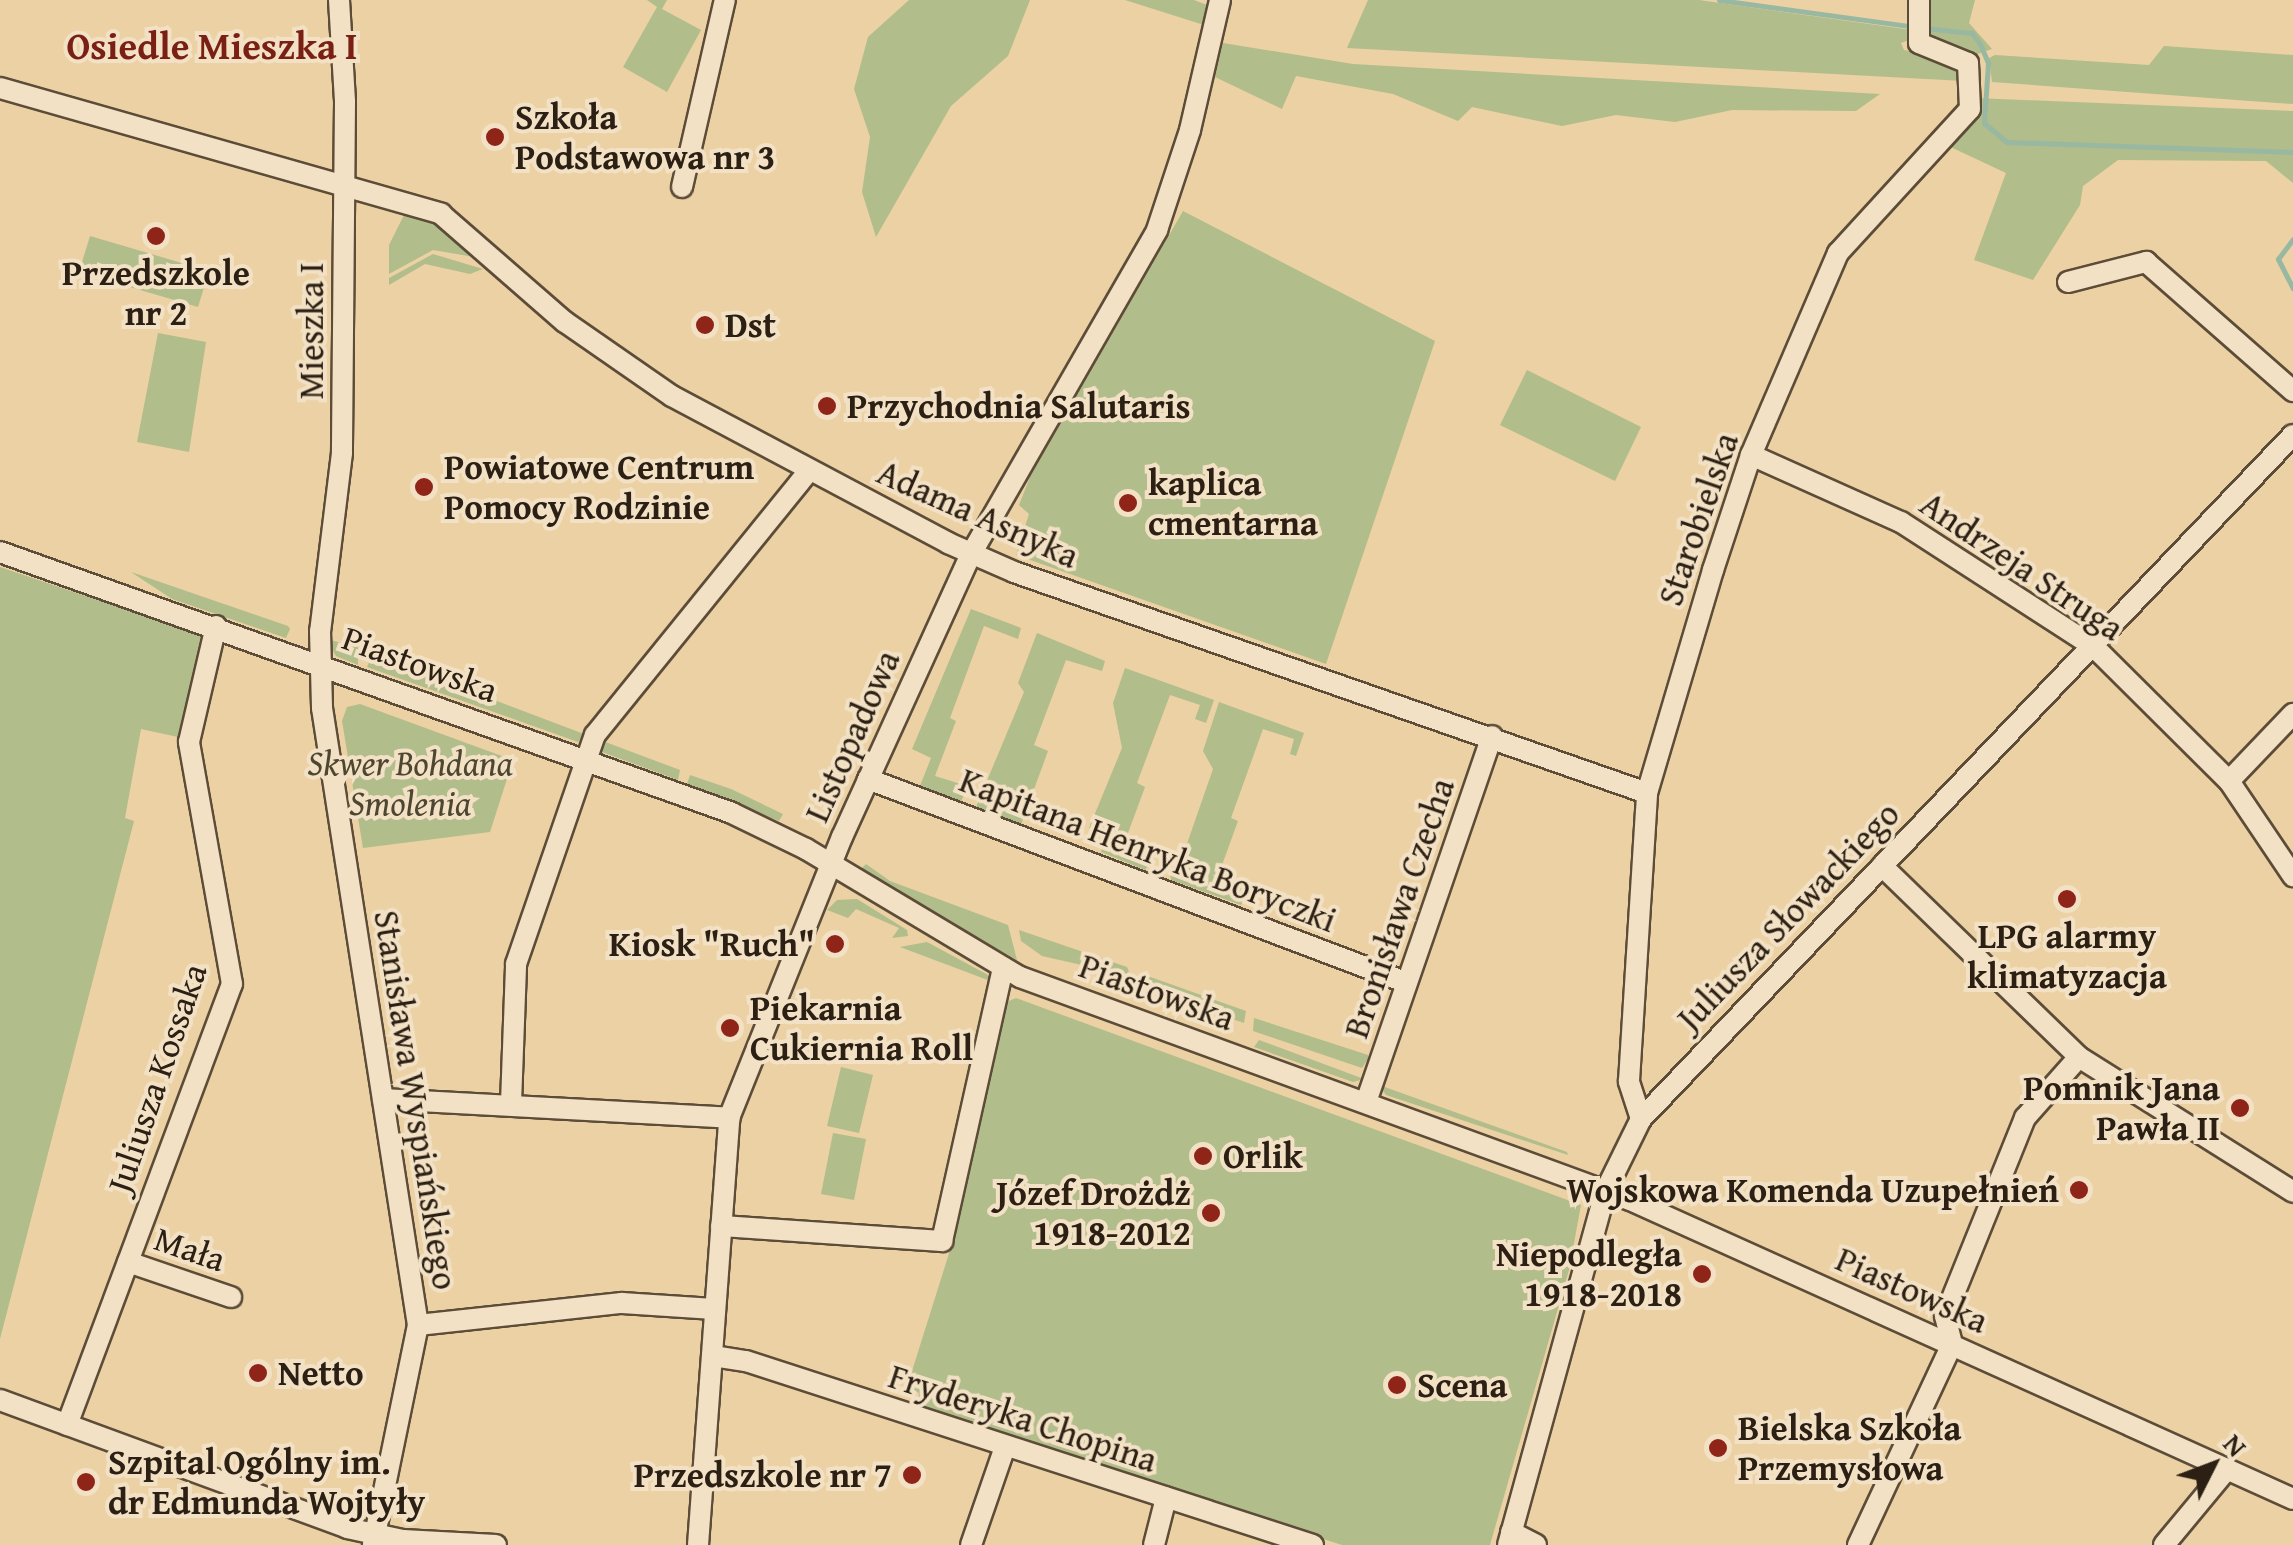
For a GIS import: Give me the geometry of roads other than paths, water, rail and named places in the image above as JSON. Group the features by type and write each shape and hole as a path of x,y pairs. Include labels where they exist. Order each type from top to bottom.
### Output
{"street":[{"name":"Mieszka I","path":"319,662 341,494 344,102 339,0"},
{"path":"682,187 725,0"},
{"name":"Listopadowa","path":"698,1545 729,1118 831,864 971,554 1157,230 1190,130 1220,0"},
{"name":"Starobielska","path":"1640,1119 1629,1082 1647,793 1751,455 1838,253 1970,108 1968,63 1922,47 1918,17"},
{"name":"Adama Asnyka","path":"0,88 342,185 456,222 588,340 672,396 809,472 971,554 1647,793"},
{"path":"2068,282 2146,262 2293,392"},
{"name":"Juliusza Słowackiego","path":"1511,1530 1606,1190 1640,1119 2293,435"},
{"name":"Andrzeja Struga","path":"1751,455 1900,522 2093,646 2229,781 2293,876"},
{"path":"511,1104 516,964 595,735 809,472"},
{"name":"Piastowska","path":"0,552 319,662 732,813 831,864 1003,968 1606,1190 2293,1499"},
{"name":"Juliusza Kossaka","path":"68,1426 232,984 189,742 216,626"},
{"name":"Stanisława Wyspiańskiego","path":"319,662 418,1325 374,1540"},
{"path":"2229,781 2293,714"},
{"name":"Bronisława Czecha","path":"1366,1102 1492,736"},
{"name":"Kapitana Henryka Boryczki","path":"868,779 1405,982"},
{"path":"1882,866 2079,1057 2293,1192"},
{"path":"721,1226 942,1241 1003,968"},
{"path":"1858,1545 1952,1344 1945,1316 2025,1118 2079,1057"},
{"path":"383,1100 729,1118"},
{"name":"Mała","path":"128,1262 231,1297"},
{"path":"418,1325 622,1302 714,1309"},
{"name":"Fryderyka Chopina","path":"713,1356 746,1361 1312,1545"},
{"path":"0,1400 374,1540 496,1545"},
{"path":"971,1545 1004,1447"},
{"path":"2164,1545 2228,1469"},
{"path":"1154,1545 1166,1498"},
{"path":"1511,1530 1536,1545"}],"waterway":[{"path":"1719,0 1915,27"},
{"path":"1925,28 1972,33 1980,44 1988,63 1984,123 2007,142 2293,152"},
{"path":"2293,239 2278,259 2293,288"}],"place":[{"name":"Szkoła Podstawowa nr 3","path":"495,137"},
{"name":"Przedszkole nr 2","path":"156,236"},
{"name":"Dst","path":"705,325"},
{"name":"Przychodnia Salutaris","path":"827,406"},
{"name":"Powiatowe Centrum Pomocy Rodzinie","path":"424,487"},
{"name":"kaplica cmentarna","path":"1128,503"},
{"name":"LPG alarmy klimatyzacja","path":"2067,899"},
{"name":"Kiosk \"Ruch\"","path":"835,944"},
{"name":"Piekarnia Cukiernia Roll","path":"730,1028"},
{"name":"Pomnik Jana Pawła II","path":"2240,1108"},
{"name":"Orlik","path":"1203,1156"},
{"name":"Wojskowa Komenda Uzupełnień","path":"2079,1190"},
{"name":"Józef Drożdż 1918-2012","path":"1211,1213"},
{"name":"Niepodległa 1918-2018","path":"1702,1274"},
{"name":"Netto","path":"258,1373"},
{"name":"Scena","path":"1397,1385"},
{"name":"Bielska Szkoła Przemysłowa","path":"1718,1448"},
{"name":"Przedszkole nr 7","path":"912,1475"},
{"name":"Szpital Ogólny im. dr Edmunda Wojtyły","path":"86,1482"}],"district":[{"name":"Osiedle Mieszka I","path":"212,46"}],"park label":[{"name":"Skwer Bohdana Smolenia","path":"410,783"}]}
